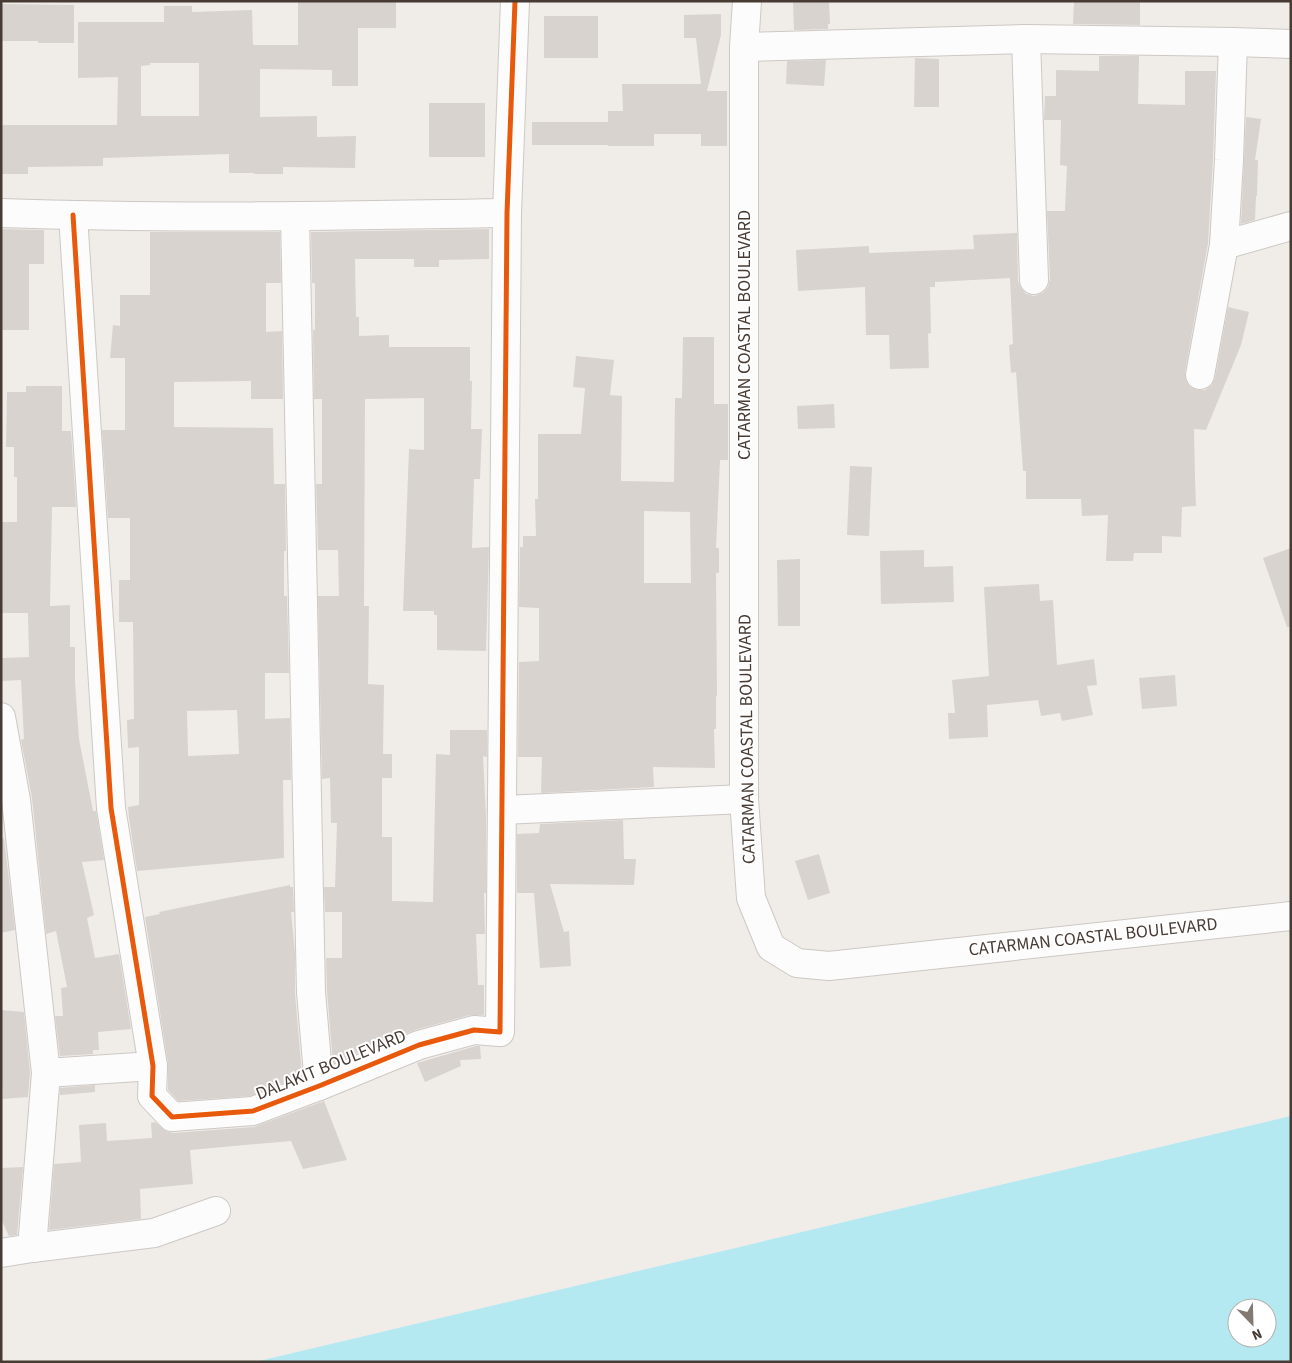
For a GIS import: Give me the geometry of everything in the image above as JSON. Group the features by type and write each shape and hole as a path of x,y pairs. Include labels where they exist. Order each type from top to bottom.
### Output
{"street":[{"path":"515,1 507,213 502,810 744,799"},
{"name":"CATARMAN COASTAL BOULEVARD","path":"747,1 744,47 744,799 751,898 771,947 797,963 830,966 1291,916"},
{"path":"744,47 1026,39 1291,44"},
{"path":"1026,39 1034,280"},
{"path":"1200,375 1224,245 1233,42"},
{"path":"1,212 73,215 295,216 507,213"},
{"path":"46,1073 153,1066 111,808 73,215"},
{"path":"295,216 310,992 319,1086"},
{"path":"1224,245 1291,226"},
{"path":"1,717 16,800 46,1073 32,1248"},
{"name":"DALAKIT BOULEVARD","path":"153,1066 152,1096 172,1116 253,1111 419,1045 474,1030 500,1032 502,810"},
{"path":"1,1253 154,1233 216,1211"}],"water":[{"path":"1291,1116 1291,1362 255,1362"}],"building":[{"path":"298,1 396,1 396,28 358,28 358,86 332,86 332,70 260,69 260,117 317,116 317,137 356,136 355,168 283,167 283,174 229,173 229,154 103,158 103,166 28,167 28,174 1,174 1,125 117,125 118,77 78,78 78,22 164,22 164,6 192,6 192,12 252,10 253,45 298,45","holes":["150,63 199,63 199,116 141,116 141,66 150,65"]},
{"path":"793,1 829,1 830,24 828,24 828,29 794,30"},
{"path":"1074,1 1140,1 1140,25 1073,24"},
{"path":"1,4 74,5 74,43 1,41"},
{"path":"721,14 721,35 707,91 727,91 727,146 701,146 701,134 654,134 654,146 532,145 532,122 608,122 608,111 623,111 622,84 701,84 696,38 684,38 684,15"},
{"path":"544,16 598,16 598,58 544,58"},
{"path":"1099,56 1139,56 1138,104 1185,105 1185,71 1216,71 1208,243 1185,372 1186,381 1190,387 1197,390 1205,390 1212,385 1215,378 1228,307 1249,312 1241,345 1206,430 1194,429 1196,506 1182,507 1181,537 1162,536 1162,553 1134,553 1133,561 1106,561 1108,515 1082,516 1081,499 1026,499 1026,471 1023,471 1016,372 1011,373 1009,345 1013,344 1010,278 935,282 935,287 930,287 931,333 928,334 929,368 890,369 889,335 866,335 865,287 798,291 796,250 869,246 869,253 974,249 973,235 1017,233 1018,281 1021,288 1026,294 1034,296 1043,293 1048,287 1050,279 1047,211 1065,211 1067,166 1060,165 1061,120 1044,120 1045,96 1056,96 1056,70 1099,71"},
{"path":"915,58 939,59 939,107 914,107"},
{"path":"826,60 824,86 786,84 787,61"},
{"path":"429,103 485,103 485,157 429,157"},
{"path":"1246,117 1261,119 1255,160 1258,160 1255,220 1241,224"},
{"path":"1,229 44,230 44,264 29,264 29,330 1,330"},
{"path":"489,229 489,259 439,260 439,267 414,267 414,259 355,259 356,317 359,317 359,336 389,335 389,347 470,347 470,381 472,381 471,429 482,429 480,479 474,479 472,548 489,547 486,651 437,650 437,615 434,615 434,611 403,611 409,449 424,450 424,398 365,399 364,606 369,606 368,684 384,685 383,754 392,754 392,778 382,778 382,837 392,837 392,901 433,902 436,754 450,755 450,730 487,730 487,757 483,756 486,816 485,934 476,934 478,985 484,985 484,1015 470,1015 415,1030 333,1063 326,958 342,958 342,912 325,912 324,887 335,887 337,823 331,823 330,778 322,779 318,596 339,596 338,550 318,550 316,484 322,484 322,399 314,399 313,330 315,330 315,283 312,283 311,232"},
{"path":"150,232 280,232 281,283 266,283 266,332 282,331 283,399 251,399 251,381 174,382 174,427 273,428 274,484 285,484 286,551 284,551 284,596 287,596 289,673 265,673 265,719 290,718 291,780 283,780 284,858 137,871 128,807 139,805 139,747 128,748 127,720 134,719 133,622 119,622 119,580 130,580 130,518 108,518 102,430 125,430 125,358 110,358 113,325 120,326 120,295 150,295","holes":["237,710 239,754 188,756 187,711"]},
{"path":"683,337 714,337 714,404 728,404 728,460 720,460 716,548 719,548 719,573 716,573 717,696 716,729 714,729 715,768 653,767 654,787 541,793 542,757 518,757 519,662 539,661 539,608 519,607 520,547 523,547 523,536 536,536 535,499 538,499 538,434 581,434 585,388 573,387 576,356 614,360 610,395 622,396 621,481 674,482 675,398 682,398","holes":["644,511 690,512 691,583 644,583"]},
{"path":"26,386 62,386 62,431 71,431 76,507 52,507 50,606 70,605 70,647 75,647 75,682 79,739 93,811 96,811 104,860 82,862 94,915 87,918 95,958 119,954 131,1029 98,1032 99,1050 93,1050 93,1054 60,1056 55,1016 63,1016 61,988 67,987 56,931 46,934 32,798 21,740 24,739 21,680 2,681 2,658 29,657 28,613 1,613 1,522 17,522 17,477 14,477 14,447 6,447 7,392 26,392"},
{"path":"834,404 835,428 798,429 797,406"},
{"path":"850,466 872,467 869,536 847,535"},
{"path":"1291,548 1291,627 1287,627 1263,558"},
{"path":"924,550 924,567 953,566 954,602 881,604 880,551"},
{"path":"800,559 800,626 778,626 777,560"},
{"path":"1039,584 1040,601 1053,600 1057,665 1094,659 1097,685 1087,686 1093,715 1062,721 1060,713 1041,716 1038,700 987,705 988,737 949,739 948,713 955,713 952,680 989,676 984,587"},
{"path":"1175,675 1177,706 1142,709 1139,678"},
{"path":"623,820 624,859 636,859 634,885 550,884 564,932 569,931 571,966 540,968 534,893 517,893 517,834 539,833 540,824"},
{"path":"1,838 4,838 15,930 1,933"},
{"path":"819,854 830,893 808,900 795,861"},
{"path":"290,885 290,887 293,887 294,912 291,912 302,1076 250,1096 178,1101 168,1090 168,1063 145,917 160,914 159,912"},
{"path":"1,1010 24,1012 30,1073 28,1097 2,1099"},
{"path":"480,1046 481,1059 460,1060 461,1066 425,1082 417,1063"},
{"path":"95,1085 95,1092 60,1095 60,1088"},
{"path":"324,1101 347,1160 303,1169 291,1141 190,1150 193,1184 140,1189 141,1219 49,1230 54,1164 81,1162 79,1125 106,1123 107,1141 152,1138 151,1123 155,1122 166,1131 173,1133 254,1127"},
{"path":"23,1167 17,1235 9,1236 1,1219 1,1168"}],"cycle path":[{"path":"73,215 111,808 153,1066 152,1096 172,1117 253,1111 419,1045 474,1030 500,1032 507,213 515,1"}]}
